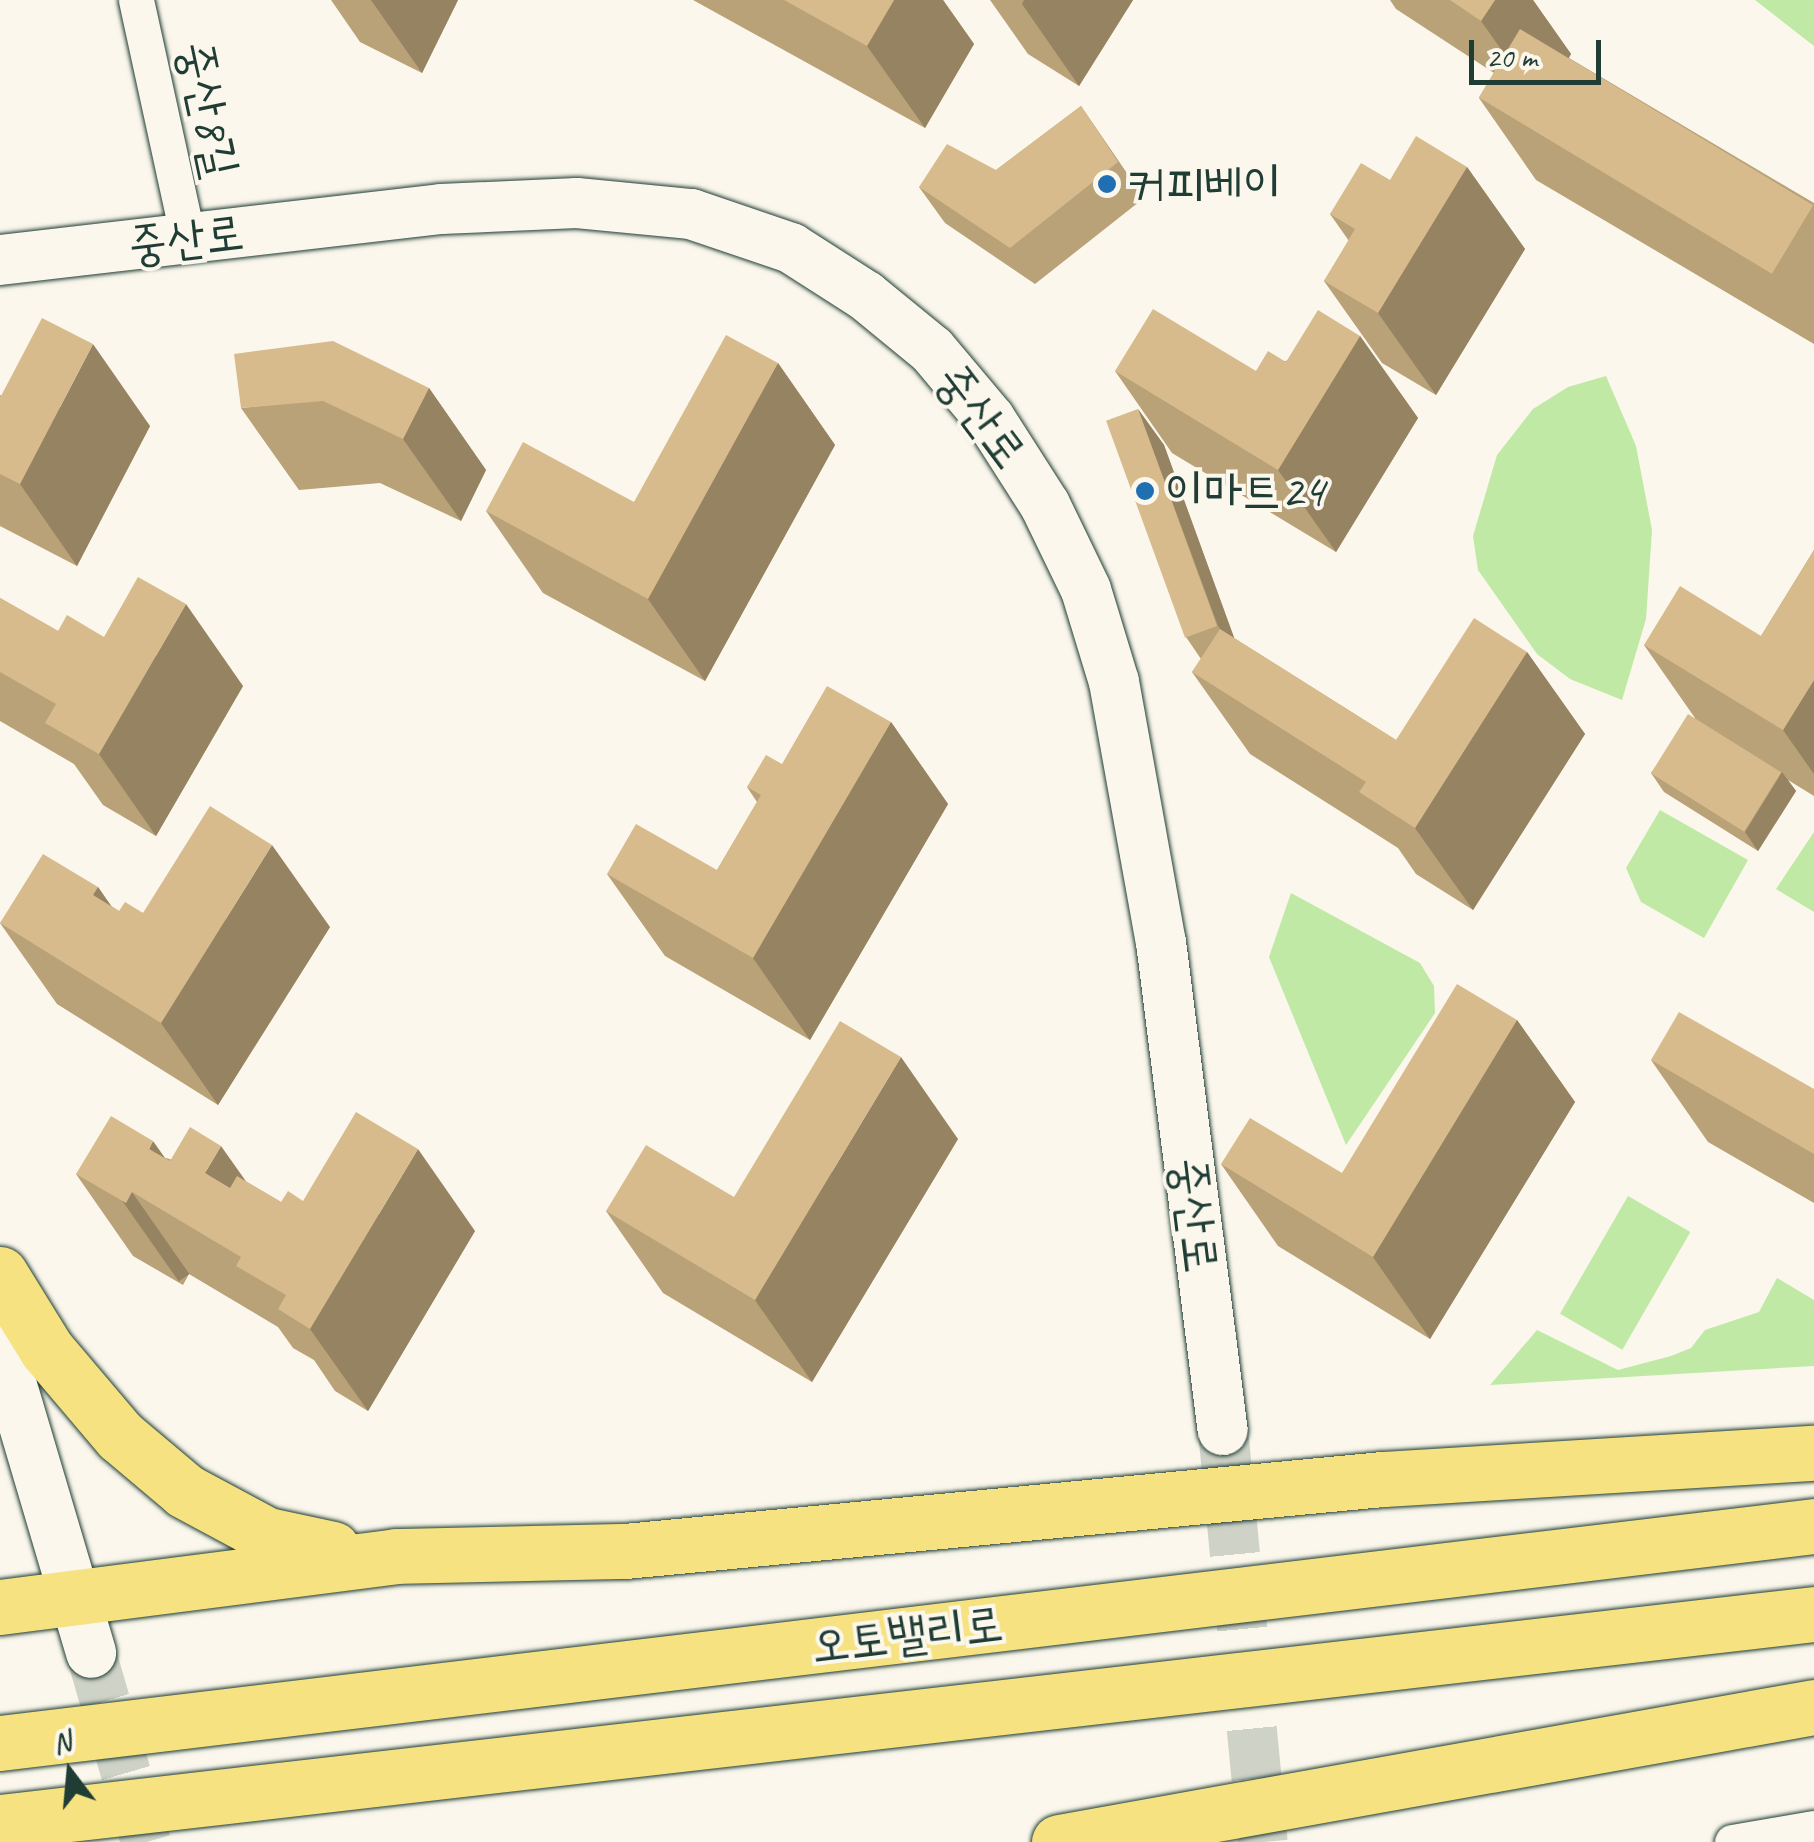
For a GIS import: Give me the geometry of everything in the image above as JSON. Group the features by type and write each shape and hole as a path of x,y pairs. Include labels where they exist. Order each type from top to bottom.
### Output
{"highway":[{"path":"0,1274 47,1350 120,1436 185,1491 267,1535 396,1556"},
{"path":"0,1606 74,1592 396,1556 625,1551 1383,1480 1814,1453"},
{"name":"오토밸리로","path":"0,1743 1814,1526"},
{"name":"오토밸리로","path":"0,1822 1814,1614"},
{"path":"1058,1842 1814,1707"}],"street":[{"name":"중산8길","path":"136,0 188,239"},
{"name":"중산로","path":"0,260 441,208 577,203 691,214 791,248 866,296 932,350 990,419 1045,505 1086,590 1114,682 1161,942 1222,1430"},
{"path":"0,1345 92,1654"},
{"path":"1732,1842 1814,1828"}],"green space":[{"path":"1755,0 1814,0 1814,46"},
{"path":"1606,376 1636,446 1652,530 1646,619 1622,700 1570,679 1537,654 1478,570 1473,536 1497,455 1533,409 1568,387"},
{"path":"1660,810 1748,860 1704,938 1641,902 1626,868"},
{"path":"1814,832 1814,912 1776,889"},
{"path":"1291,893 1420,963 1434,986 1435,1013 1346,1145 1269,957"},
{"path":"1628,1196 1690,1232 1622,1350 1560,1314"},
{"path":"1777,1278 1814,1300 1814,1366 1490,1385 1537,1330 1618,1370 1671,1356 1691,1348 1705,1330 1759,1312"}],"building":[{"path":"784,0 894,0 867,46"},
{"path":"1450,0 1495,0 1481,21"},
{"path":"1520,29 1813,205 1772,274 1479,98"},
{"path":"1081,106 1118,162 1010,248 919,187 947,144 996,170"},
{"path":"1416,136 1467,167 1378,313 1324,281 1355,229 1330,214 1361,163 1390,180"},
{"path":"1153,309 1256,371 1268,351 1286,362 1318,310 1360,336 1278,470 1115,371"},
{"path":"42,318 93,344 20,484 0,474 0,395"},
{"path":"726,335 778,363 648,599 486,511 523,442 634,502"},
{"path":"333,341 429,388 403,439 323,401 241,408 234,354"},
{"path":"1138,409 1217,626 1185,638 1106,421"},
{"path":"1814,550 1814,680 1783,730 1644,645 1680,586 1761,636"},
{"path":"138,577 186,604 99,754 45,723 56,704 0,672 0,598 58,631 67,615 104,637"},
{"path":"1474,618 1527,652 1415,828 1359,792 1366,782 1192,672 1220,629 1396,740"},
{"path":"827,686 891,722 753,958 607,874 636,824 717,870 761,795 747,787 766,755 782,764"},
{"path":"1688,714 1781,772 1744,832 1651,773"},
{"path":"210,806 272,845 161,1023 0,923 43,854 98,887 93,895 119,911 125,902 143,913"},
{"path":"1457,984 1517,1020 1373,1257 1221,1164 1250,1118 1342,1173"},
{"path":"1679,1012 1814,1089 1814,1154 1651,1060"},
{"path":"840,1021 901,1057 755,1300 606,1211 646,1145 734,1197"},
{"path":"356,1112 418,1149 310,1329 278,1309 286,1295 236,1266 241,1257 132,1192 126,1203 76,1174 111,1116 153,1141 149,1149 170,1161 190,1127 221,1146 205,1173 230,1188 237,1176 281,1202 288,1191 303,1201"}],"tunnel":[{"path":"1223,1430 1263,1842"},
{"path":"91,1653 146,1842"}],"place":[{"name":"커피베이","path":"1107,184"},
{"name":"이마트24","path":"1145,491"}]}
